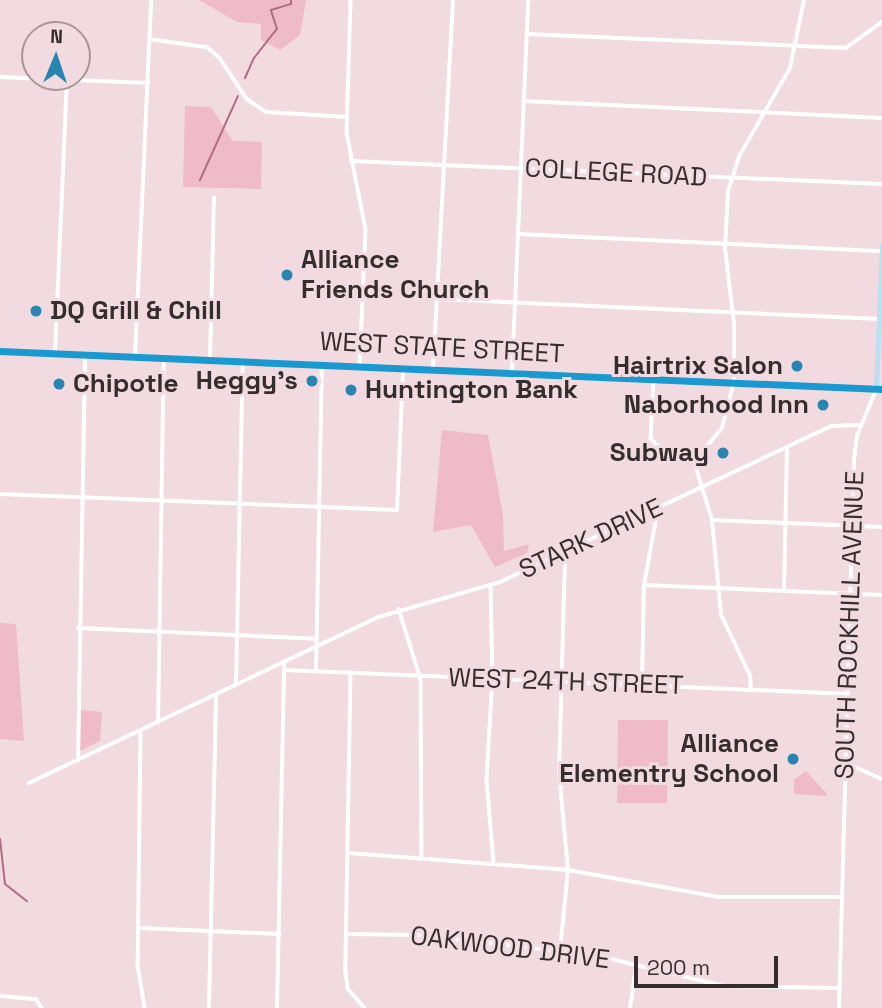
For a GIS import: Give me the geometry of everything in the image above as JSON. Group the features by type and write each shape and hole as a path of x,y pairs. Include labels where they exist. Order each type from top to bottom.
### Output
{"highway":[{"name":"WEST STATE STREET","path":"0,351 879,388"}],"street":[{"path":"135,356 151,0"},
{"path":"351,0 346,117 351,162 366,230 360,365"},
{"path":"433,369 439,299 453,0"},
{"path":"512,372 528,0"},
{"path":"695,458 722,428 734,382 733,312 725,244 732,178 746,142 784,82 797,46 804,0"},
{"path":"526,34 850,47 882,22"},
{"path":"149,40 207,47 223,62 241,92 266,112 346,117"},
{"path":"0,77 21,78"},
{"path":"91,81 148,83"},
{"path":"55,353 67,91"},
{"path":"523,102 882,118"},
{"name":"COLLEGE ROAD","path":"351,162 882,184"},
{"path":"210,359 214,198"},
{"path":"518,234 882,251"},
{"name":"SOUTH ROCKHILL AVENUE","path":"839,1008 855,453 861,425 879,388 882,245"},
{"path":"439,299 881,319"},
{"path":"78,762 78,628 85,354"},
{"path":"158,723 164,358"},
{"path":"236,685 243,361"},
{"path":"316,671 322,364"},
{"path":"0,494 398,509 403,368"},
{"path":"654,379 651,439 663,450 695,458"},
{"name":"STARK DRIVE","path":"29,783 399,609 491,585 831,426 861,425"},
{"path":"784,591 787,447"},
{"path":"695,458 712,520 716,588 727,635 750,676 751,690"},
{"path":"642,685 644,585 658,508"},
{"path":"712,520 882,527"},
{"path":"560,951 568,870 559,795 565,552"},
{"path":"491,585 493,678 487,780 494,863"},
{"path":"644,585 882,595"},
{"path":"399,609 420,675 422,856"},
{"path":"78,628 317,639"},
{"path":"277,1008 284,663"},
{"name":"WEST 24TH STREET","path":"285,670 848,694"},
{"path":"351,673 347,984 365,1008"},
{"path":"209,1008 216,695"},
{"path":"141,731 138,965 145,1008"},
{"path":"846,763 882,779"},
{"path":"349,853 422,856 568,870 719,897 842,897"},
{"path":"139,928 280,934"},
{"name":"OAKWOOD DRIVE","path":"347,934 411,934 560,951 723,986 838,988"},
{"path":"630,1008 636,966"},
{"path":"0,996 36,999 42,1008"}],"shaded area":[{"path":"199,0 306,0 300,35 280,50 261,40 261,24 237,22"},
{"path":"185,106 211,107 233,141 262,142 261,189 183,187"},
{"path":"442,430 488,435 503,514 504,551 529,544 527,553 495,567 471,525 433,532"},
{"path":"0,623 16,624 24,741 0,739"},
{"path":"81,710 102,712 100,741 80,751"},
{"path":"618,720 668,720 667,803 617,803"},
{"path":"806,771 826,796 794,794 794,780"}],"waterway":[{"path":"245,78 254,58 277,29 271,10 291,4 291,0"},
{"path":"200,180 238,96"},
{"path":"0,839 5,884 27,901"}],"place":[{"name":"Alliance Friends Church","path":"287,275"},
{"name":"DQ Grill & Chill","path":"36,311"},
{"name":"Hairtrix Salon","path":"797,366"},
{"name":"Heggy's","path":"312,381"},
{"name":"Chipotle","path":"59,384"},
{"name":"Huntington Bank","path":"351,390"},
{"name":"Naborhood Inn","path":"823,405"},
{"name":"Subway","path":"723,453"},
{"name":"Alliance Elementry School","path":"793,759"}]}
